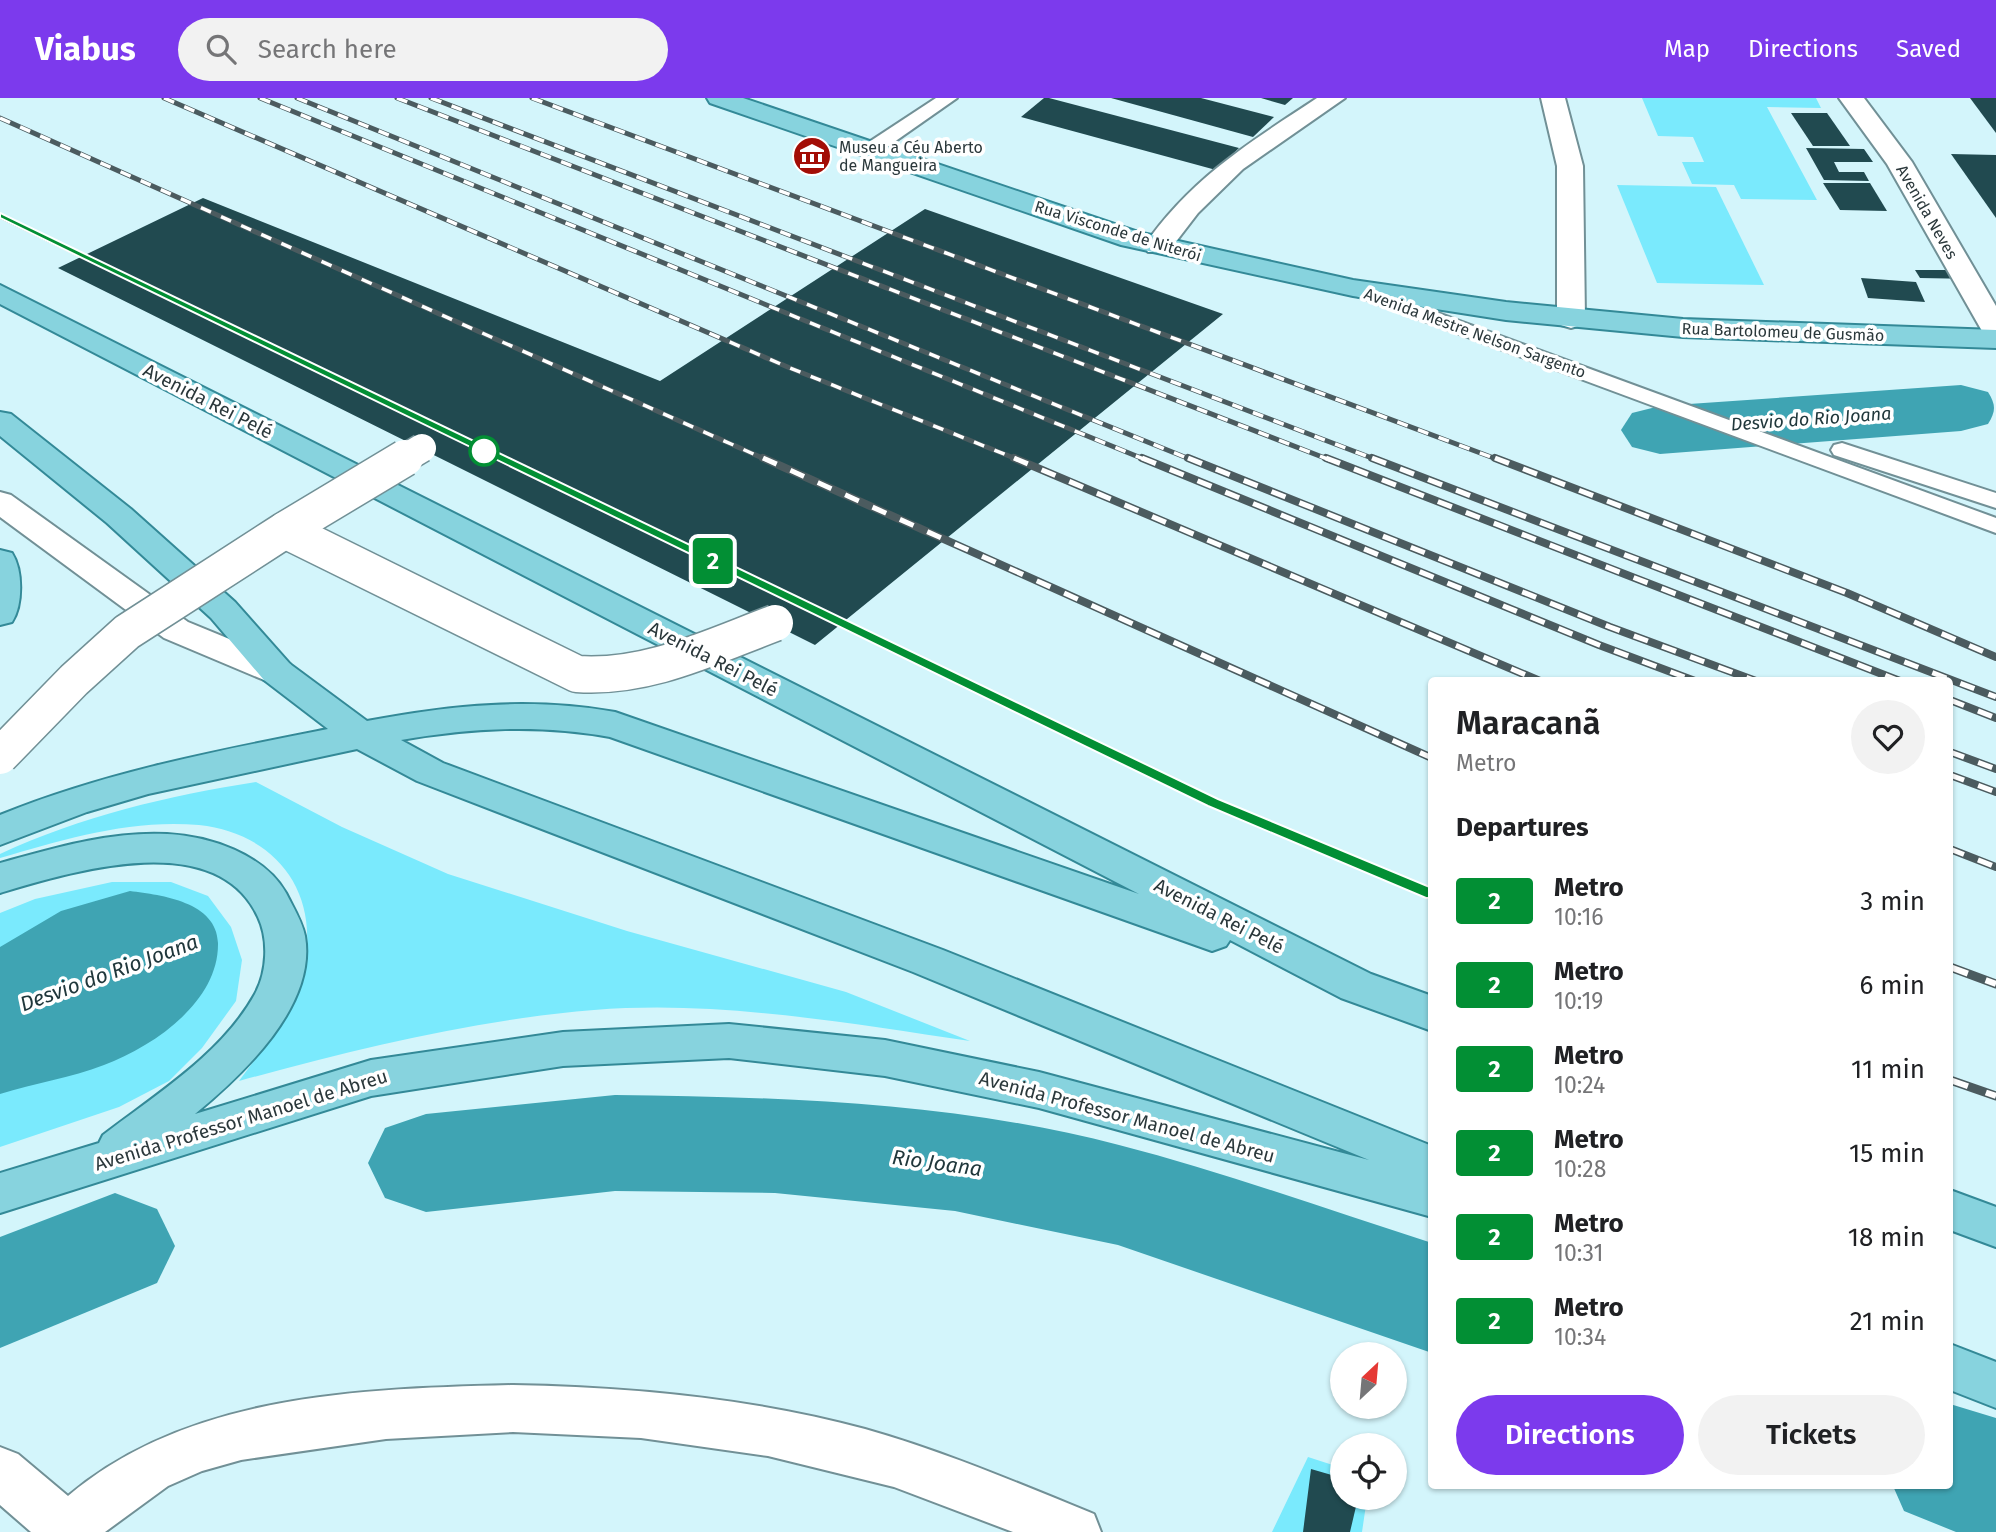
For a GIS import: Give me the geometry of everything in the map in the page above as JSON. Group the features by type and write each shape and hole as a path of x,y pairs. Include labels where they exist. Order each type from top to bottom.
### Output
{"main road":[{"name":"Rua Visconde de Niterói","path":"719,98 1158,246 1353,288 1571,319"},
{"name":"Avenida Rei Pelé","path":"0,293 430,516 1356,986 1428,1013"},
{"name":"Rua Bartolomeu de Gusmão","path":"1571,319 1762,332 1996,339"},
{"path":"0,421 157,550 223,610 277,672 361,735 430,772 928,961 1428,1164"},
{"path":"0,560 3,581 0,614"},
{"path":"0,831 98,792 187,770 361,735 490,716 542,714 584,717 615,725 1356,986"},
{"path":"0,878 122,850 179,849 225,862 260,885 282,922 288,957 270,1006 201,1085 100,1162"},
{"name":"Avenida Professor Manoel de Abreu","path":"0,1194 371,1077 564,1049 729,1041 885,1058 1039,1090 1428,1196"},
{"path":"1953,1211 1996,1227"},
{"path":"1953,1368 1996,1385"}],"street":[{"path":"1158,246 1189,207 1234,164 1333,98"},
{"path":"1553,98 1570,166 1571,319"},
{"name":"Avenida Neves","path":"1851,98 1899,162 1996,331"},
{"path":"0,756 74,680 127,632 285,530 422,448"},
{"path":"0,502 176,630 277,672"},
{"path":"285,530 577,674 600,678 628,675 775,623"},
{"path":"0,1472 69,1530 94,1507 135,1478 187,1452 236,1437 389,1414 472,1408 631,1413 761,1430 865,1453 988,1495 1075,1532"}],"lane":[{"path":"870,150 948,98"},
{"name":"Avenida Mestre Nelson Sargento","path":"1353,288 1996,500"},
{"name":"Avenida Mestre Nelson Sargento","path":"1353,288 1996,526"}],"shaded area":[{"path":"1642,98 1816,98 1821,108 1767,107 1817,200 1741,199 1734,185 1692,184 1682,162 1704,162 1693,137 1658,136"},
{"path":"1617,185 1716,187 1764,285 1657,283"},
{"path":"256,782 342,827 448,874 627,931 846,992 970,1041 735,1011 688,1008 594,1010 504,1021 415,1037 239,1081 285,1015 307,965 306,921 301,899 292,879 279,862 263,848 223,829 173,824 98,832 0,858 0,854 62,829 125,809"},
{"path":"112,882 171,882 208,896 231,927 242,960 236,1001 202,1048 169,1081 119,1107 0,1147 0,913 35,899"},
{"path":"1308,1457 1330,1464 1330,1510 1365,1510 1362,1532 1272,1532"}],"water":[{"path":"130,891 186,903 208,918 215,929 218,943 215,964 208,984 196,1003 162,1034 123,1057 79,1073 0,1094 0,947 61,911"}],"building":[{"path":"1044,98 1239,148 1216,170 1021,117"},
{"path":"1111,98 1201,98 1274,117 1253,137"},
{"path":"1261,98 1293,98 1285,105"},
{"path":"1970,98 1996,98 1996,133"},
{"path":"1791,113 1827,113 1850,146 1813,146"},
{"path":"1806,148 1864,149 1873,162 1834,162 1839,172 1864,172 1869,181 1824,180"},
{"path":"1951,154 1996,155 1996,218"},
{"path":"1823,183 1870,183 1887,211 1840,210"},
{"path":"203,198 660,381 925,209 1223,314 815,645 58,268"},
{"path":"1915,270 1970,270 1975,279 1920,278"},
{"path":"1861,278 1916,282 1925,302 1868,298"},
{"path":"1311,1469 1330,1475 1330,1510 1355,1510 1350,1532 1303,1532"}],"waterway":[{"name":"Desvio do Rio Joana","path":"1660,430 1961,408"},
{"name":"Rio Joana","path":"426,1163 615,1143 775,1145 955,1162 1118,1195 1428,1297"},
{"name":"Rio Joana","path":"0,1293 115,1246"},
{"name":"Rio Joana","path":"1953,1468 1996,1482"}],"railway":[{"path":"164,98 790,368 1019,460"},
{"path":"260,98 1146,460"},
{"path":"297,98 1192,460"},
{"path":"397,98 1330,460"},
{"path":"431,98 1377,460"},
{"path":"532,98 1499,460"},
{"path":"0,118 767,460"},
{"path":"0,216 504,460"},
{"path":"500,458 1213,803 1428,892"},
{"path":"763,458 1428,756"},
{"path":"1014,458 1531,677"},
{"path":"1142,458 1599,645 1684,677"},
{"path":"1188,458 1610,627 1745,677"},
{"path":"1326,458 1890,677"},
{"path":"1372,458 1944,677"},
{"path":"1495,458 1847,593 1996,657"},
{"path":"1953,681 1996,697"},
{"path":"1953,701 1996,718"},
{"path":"1953,753 1996,769"},
{"path":"1953,776 1996,792"},
{"path":"1953,850 1996,867"},
{"path":"1953,968 1996,984"},
{"path":"1953,1081 1996,1096"}],"metro line":[{"name":"2","path":"0,216 1213,803 1428,892"}],"place":[{"name":"Museu a Céu Aberto de Mangueira","path":"812,156"}]}
